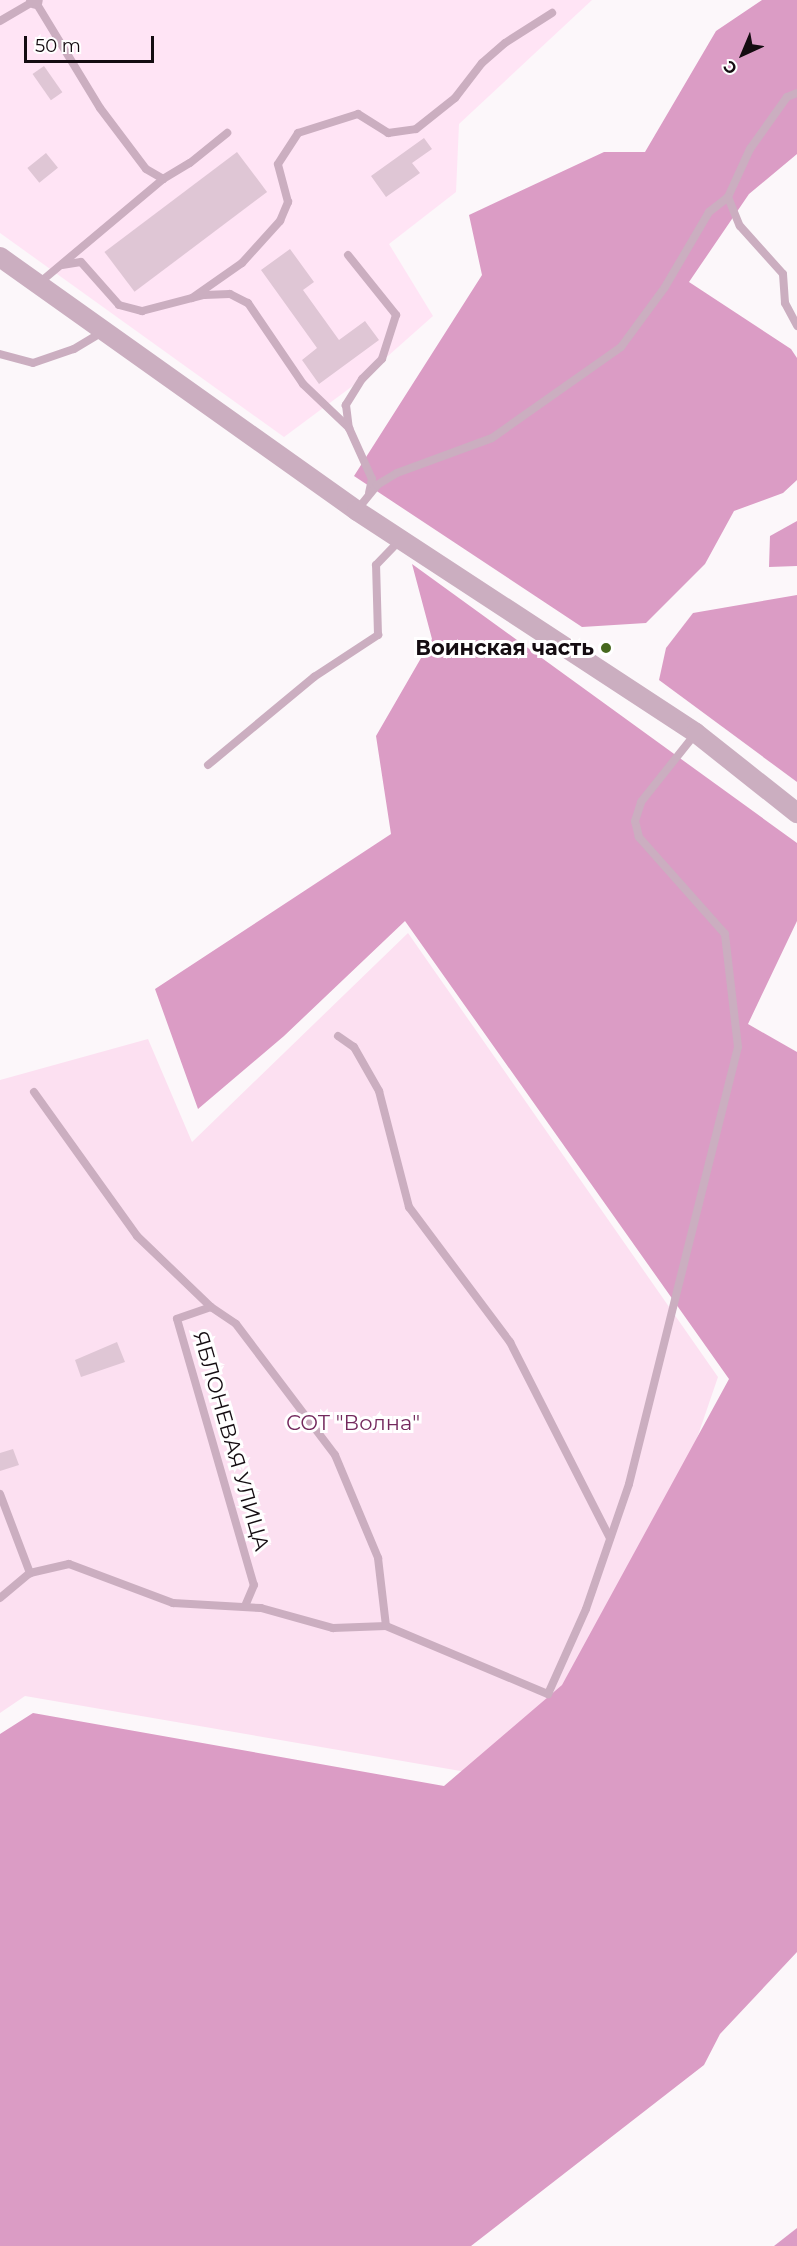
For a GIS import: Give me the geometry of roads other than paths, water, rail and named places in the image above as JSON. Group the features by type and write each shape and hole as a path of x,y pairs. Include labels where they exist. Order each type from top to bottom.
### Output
{"street":[{"path":"0,257 106,329 357,511 696,733 797,813"}],"lane":[{"path":"0,21 35,0 100,108 146,169 163,179"},
{"path":"192,297 242,263 280,221 288,202 278,164 298,134 358,114 388,133 416,129 455,98 482,63 505,43 552,13"},
{"path":"357,511 369,493 397,473 492,438 621,347 665,287 709,212 728,197 750,149 787,97 797,93"},
{"path":"38,284 163,179 190,163 227,133"},
{"path":"728,197 740,226 783,274 785,303 797,326"},
{"path":"348,255 396,315 382,359 362,379 346,405 349,428 372,479 369,493"},
{"path":"62,265 81,262 119,305 142,311 192,297 230,294 248,303 303,384 349,428"},
{"path":"0,354 33,363 74,349 106,329"},
{"path":"208,765 314,677 378,635 376,565 400,540"},
{"path":"0,1598 30,1573 69,1564 173,1603 245,1606 333,1628 386,1626 548,1694 586,1609 629,1484 738,1047 725,934 639,837 635,822 641,802 696,733"},
{"path":"338,1036 354,1047 379,1091 409,1207 510,1342 610,1538"},
{"path":"34,1092 137,1236 211,1307 236,1324 335,1455 378,1558 386,1626"},
{"name":"ЯБЛОНЕВАЯ УЛИЦА","path":"211,1307 177,1319 254,1585 245,1606"},
{"path":"0,1494 30,1573"}],"place":[{"name":"Воинская часть","path":"606,648"}],"park label":[{"name":"СОТ \"Волна\"","path":"353,1423"}]}
